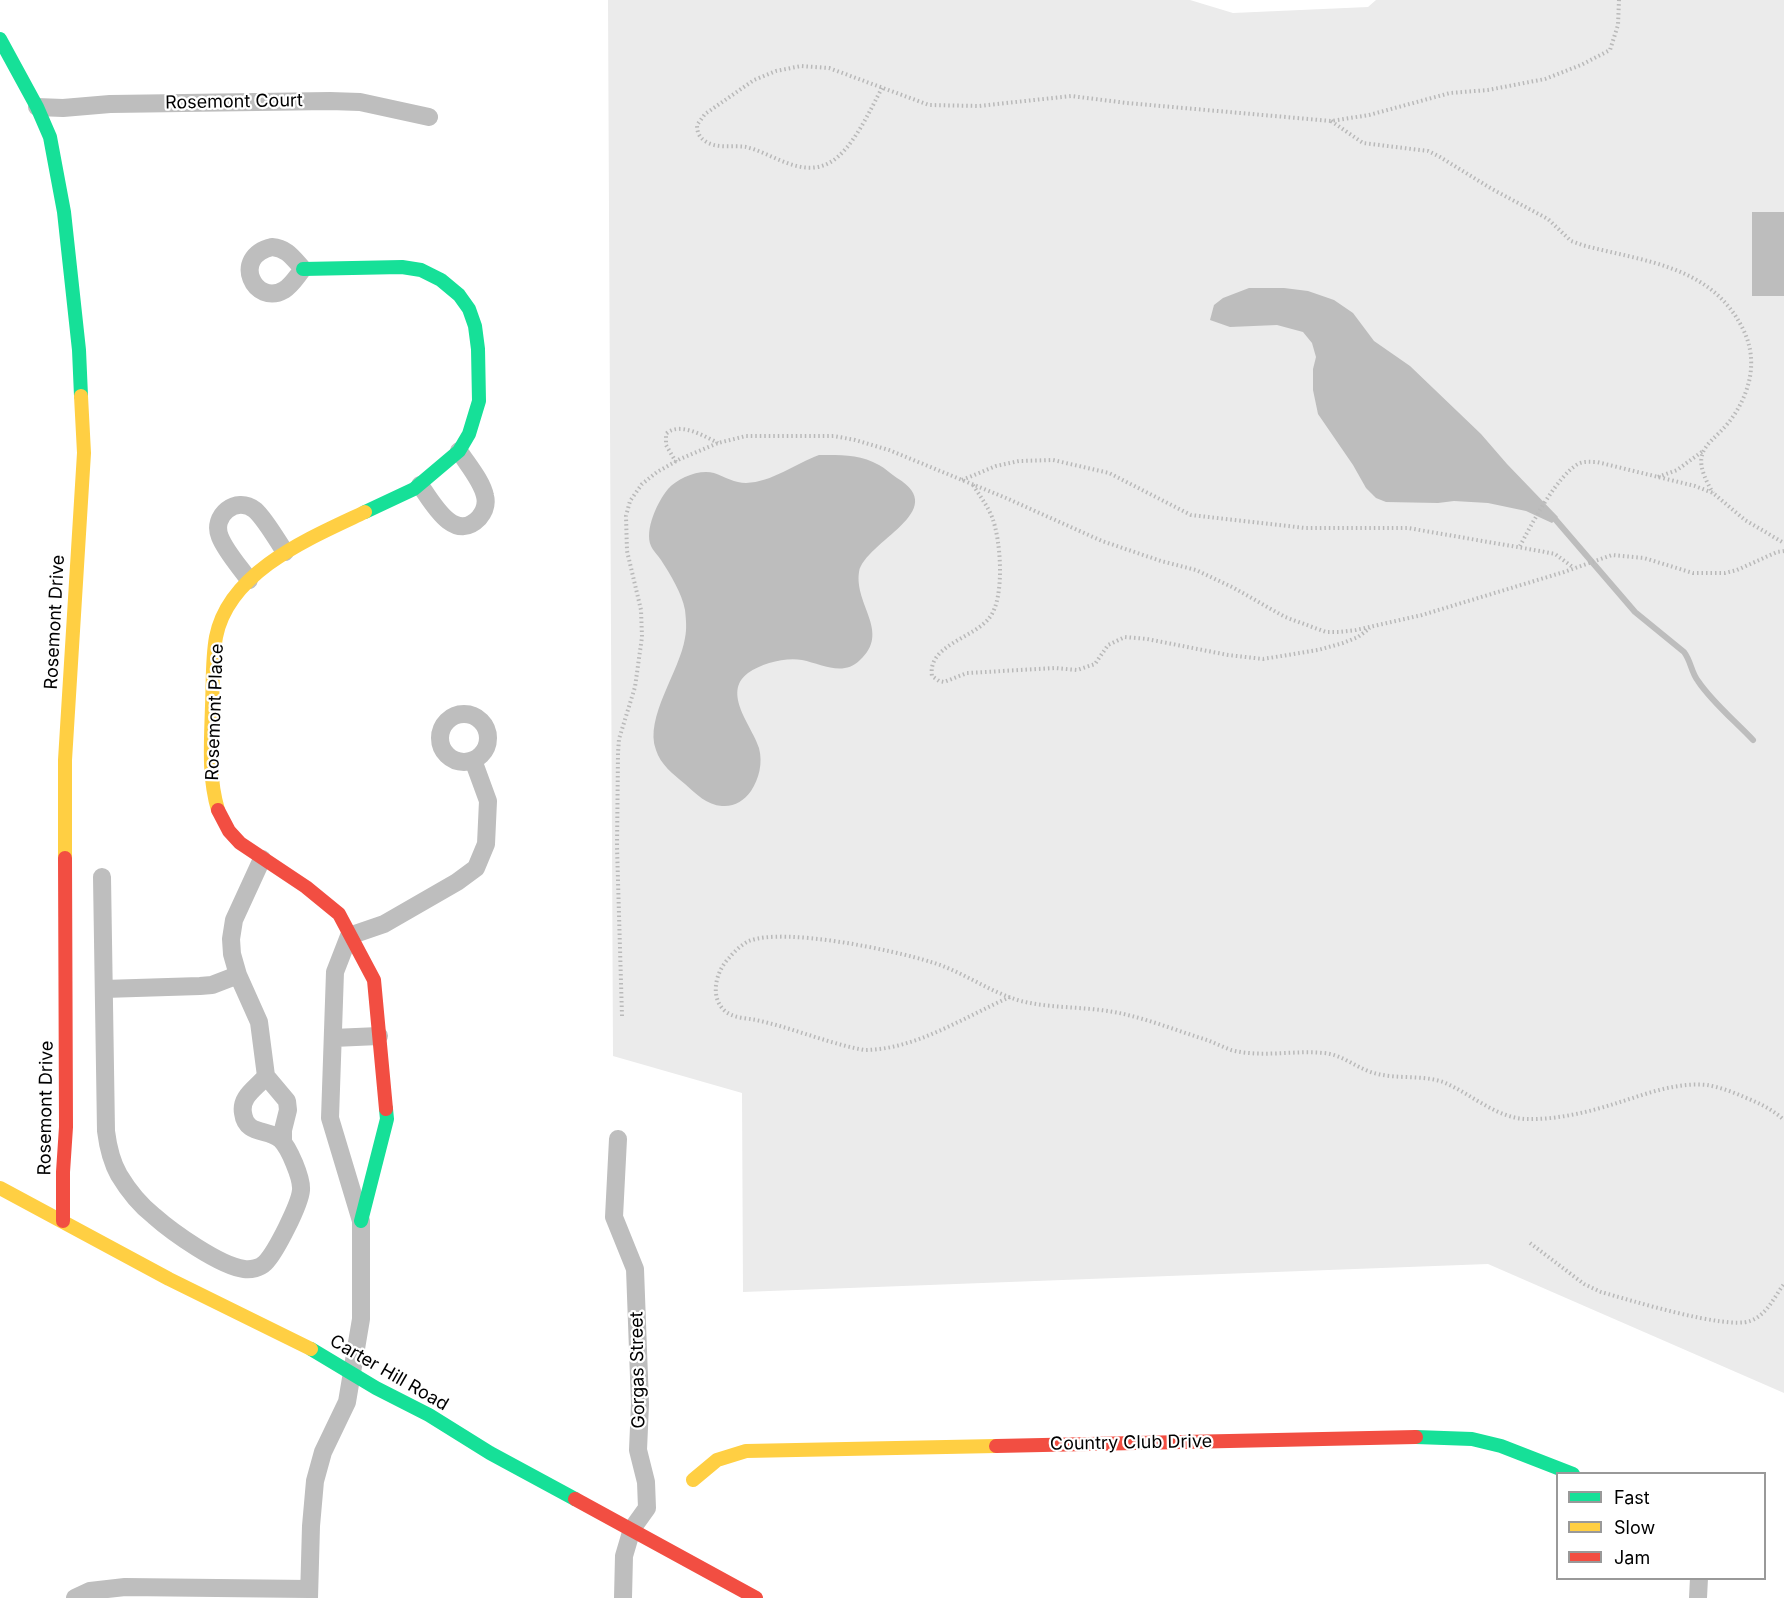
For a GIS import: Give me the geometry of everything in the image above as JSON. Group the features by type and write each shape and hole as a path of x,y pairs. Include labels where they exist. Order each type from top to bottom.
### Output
{"street":[{"name":"Rosemont Drive","path":"0,39 37,107 50,137 64,212 79,350 84,453 65,760 66,1127 63,1221"},
{"name":"Rosemont Court","path":"37,107 330,101 360,102 429,117"},
{"name":"Rosemont Place","path":"303,268 402,267 421,270 441,280 459,295 469,309 475,326 479,401 469,435 459,452 420,485 307,539 285,552 238,590 228,606 216,637 210,772 218,810 229,831 240,843 306,887 339,914 374,980 387,1119 361,1221 362,1319 347,1402 323,1452 315,1480 309,1594"},
{"path":"420,485 448,522 466,525 475,522 482,515 485,497 459,452"},
{"path":"249,580 220,538 218,527 225,511 235,505 246,505 256,510 285,552"},
{"path":"350,936 384,924 457,882 476,868 486,844 488,801 473,760"},
{"path":"102,877 108,1147 119,1175 138,1201 153,1216 174,1232 231,1265 244,1269 255,1269 263,1265 272,1255 301,1191 300,1176 283,1141 288,1110 287,1101 266,1076 260,1022 238,975 232,954 231,939 234,920 262,859"},
{"name":"Rosemont Place","path":"350,936 335,972 330,1118 361,1221"},
{"path":"104,989 212,985 238,975"},
{"path":"333,1038 379,1036"},
{"path":"266,1076 243,1102 243,1116 249,1127 257,1132 276,1136 283,1141"},
{"name":"Gorgas Street","path":"618,1139 614,1217 635,1269 640,1404 638,1449 646,1482 647,1508 633,1530 624,1556 623,1598"},
{"name":"Carter Hill Road","path":"0,1188 169,1279 326,1356 376,1388 429,1415 489,1453 756,1598"},
{"name":"Country Club Drive","path":"693,1480 704,1467 720,1457 746,1451 1439,1437 1472,1439 1501,1446 1570,1472"},
{"path":"1698,1598 1699,1580"},
{"path":"75,1598 90,1591 125,1587 309,1594"}],"path":[{"path":"882,88 853,138 828,164 806,168 797,166 756,150 708,143 698,132 697,125 705,114 754,80 776,71 801,66 829,68 928,105 979,106 1071,96 1331,121 1370,115 1450,93 1488,90 1545,79 1581,65 1610,50 1618,25 1619,0"},
{"path":"1331,121 1363,143 1428,151 1548,219 1571,241 1668,267 1707,285 1722,299 1737,318 1751,348 1751,372 1744,398 1732,418 1703,451 1677,470 1657,477"},
{"path":"676,462 666,445 666,434 670,429 697,433 718,443"},
{"path":"622,1016 617,847 618,753 619,739 635,687 642,637 641,610 627,550 626,516 630,501 642,484 676,462 718,443 746,436 834,436 889,450 1102,540 1161,561 1196,570 1234,588 1285,617 1326,632 1373,626 1422,615 1607,557 1627,555 1694,573 1725,573 1784,551"},
{"path":"1703,451 1701,465 1713,493"},
{"path":"961,480 1018,460 1053,460 1109,473 1191,515 1305,528 1408,528 1555,554 1576,567"},
{"path":"1520,546 1534,519 1550,497 1570,471 1584,462 1597,462 1713,493 1745,520 1784,543"},
{"path":"972,485 984,501 993,520 1000,566 1000,585 997,602 987,621 971,634 949,644 934,661 931,672 932,676 939,681 950,681 967,673 1077,670 1095,664 1108,645 1115,640 1125,638 1147,639 1228,655 1263,659 1318,650 1343,643 1358,637 1373,626"},
{"path":"1010,997 904,1044 877,1050 864,1050 780,1025 729,1014 719,1003 716,991 721,968 728,958 747,942 761,938 803,937 933,962 996,993 1040,1005 1121,1013 1230,1050 1269,1054 1327,1053 1340,1056 1377,1074 1432,1079 1498,1111 1524,1119 1581,1112 1663,1089 1707,1085 1761,1104 1774,1110 1784,1120"},
{"path":"1530,1243 1584,1284 1600,1292 1726,1323 1750,1322 1762,1315 1784,1284"}],"shaded area":[{"path":"608,0 1190,0 1233,13 1368,7 1376,0 1784,0 1784,1393 1488,1264 743,1292 742,1093 613,1056"},
{"path":"1752,212 1784,212 1784,296 1752,296"},
{"path":"1249,288 1308,291 1334,300 1353,313 1374,341 1410,366 1481,434 1558,517 1552,523 1526,511 1488,503 1386,502 1376,498 1366,488 1318,414 1313,390 1313,369 1316,357 1312,343 1303,332 1277,325 1230,327 1210,320 1214,305 1223,298"},
{"path":"819,455 850,456 872,461 911,490 915,502 911,514 865,560 859,572 861,596 872,629 869,650 860,660 847,668 839,669 796,659 782,660 754,669 740,681 737,690 738,700 759,748 760,771 754,786 742,800 731,805 711,804 672,773 664,765 656,750 655,724 682,651 686,624 685,610 678,590 651,546 649,532 651,524 656,508 668,489 689,475 708,472 738,482 756,482"}],"waterway":[{"path":"1555,519 1635,612 1684,652 1696,678 1704,689 1753,740"}],"traffic: fast":[{"path":"0,39 37,107 50,137 64,212 79,350 81,396"},
{"path":"303,269 402,267 421,270 441,280 459,295 469,309 475,326 479,401 469,434 459,451 414,489 365,512"},
{"path":"361,1221 387,1119 386,1109"},
{"path":"311,1349 376,1388 429,1415 490,1453 575,1499"},
{"path":"1416,1437 1472,1439 1501,1446 1568,1472"}],"traffic: slow":[{"path":"65,858 65,760 84,453 81,396"},
{"path":"218,810 211,759 213,672 216,637 224,614 237,593 254,575 297,546 365,512"},
{"path":"0,1188 169,1279 311,1349"},
{"path":"693,1480 717,1460 746,1451 996,1446"}],"traffic: jam":[{"path":"218,810 229,831 240,843 306,887 339,914 374,980 386,1109"},
{"path":"63,1221 66,1127 65,858"},
{"path":"996,1446 1416,1437"},
{"path":"575,1499 756,1598"}]}
